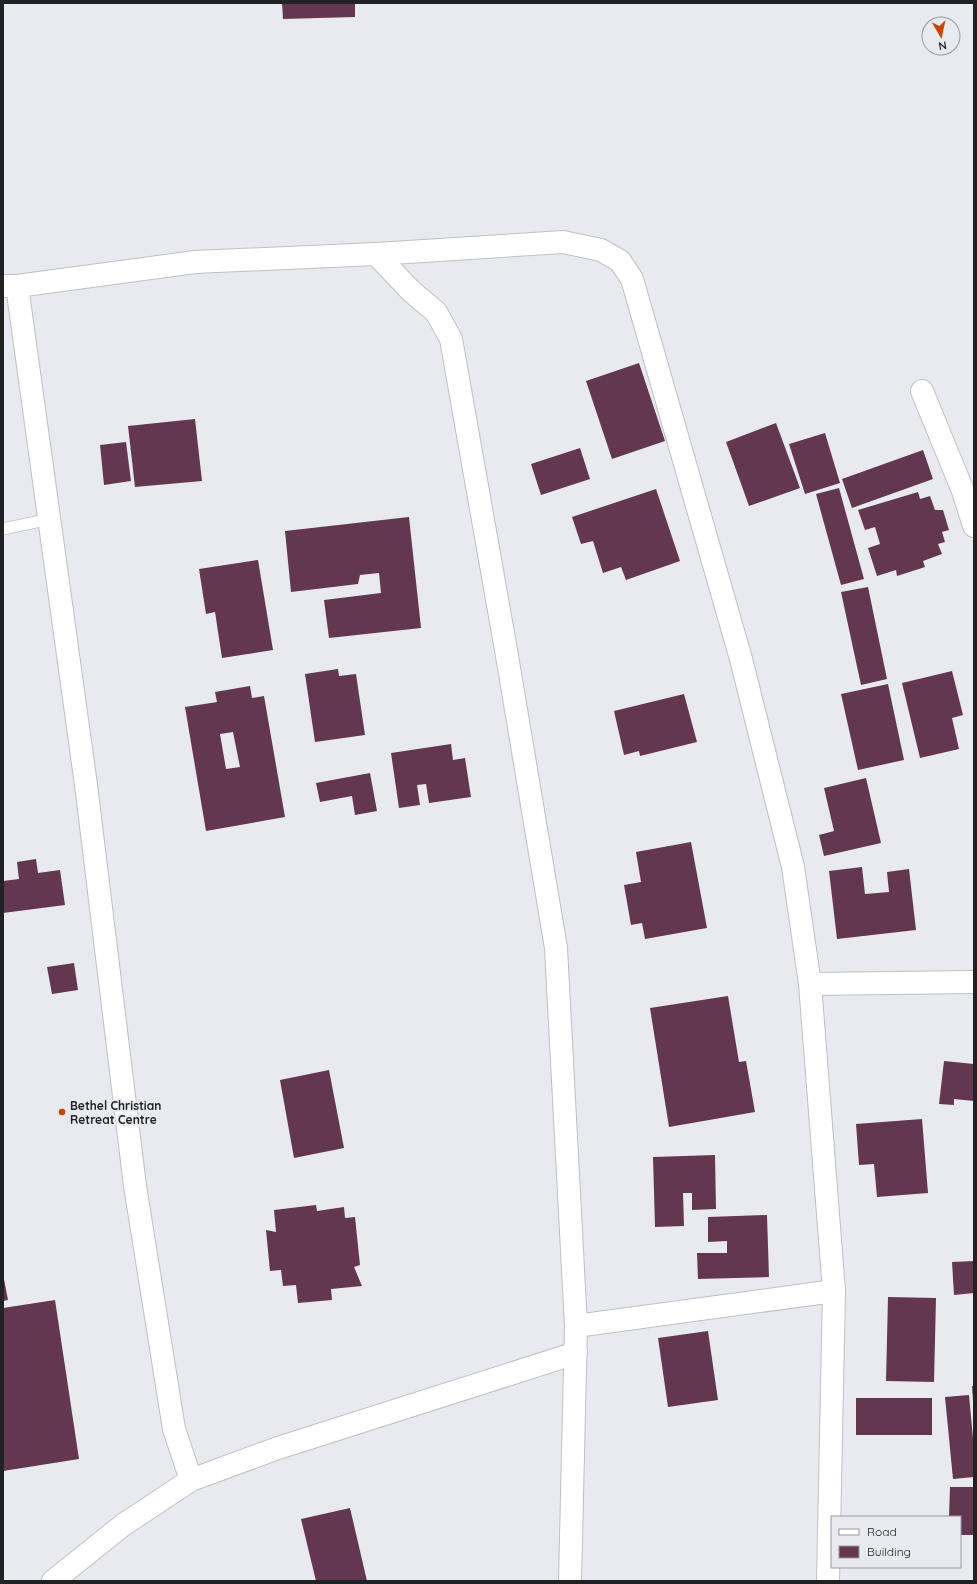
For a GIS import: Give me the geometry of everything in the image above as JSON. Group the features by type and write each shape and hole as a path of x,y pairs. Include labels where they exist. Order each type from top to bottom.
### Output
{"street":[{"path":"191,1480 174,1429 135,1186 87,793 50,519 10,286 195,262 376,254 563,242 601,250 620,261 632,279 741,659 793,867 810,984 834,1291 828,1581"},
{"path":"376,254 411,291 436,312 451,339 556,948 576,1326 570,1581"},
{"path":"922,391 963,491 974,526"},
{"path":"810,984 974,982"},
{"path":"576,1326 834,1291"},
{"path":"53,1581 123,1525 191,1480 278,1448 576,1353"}],"lane":[{"path":"3,529 50,519"}],"building":[{"path":"282,3 355,3 355,17 283,19"},
{"path":"639,363 665,441 612,459 586,381"},
{"path":"195,419 202,481 135,487 128,426"},
{"path":"776,423 800,488 749,506 726,442"},
{"path":"825,433 840,483 805,494 789,444"},
{"path":"126,442 131,481 104,485 100,445"},
{"path":"580,448 590,479 541,495 531,464"},
{"path":"923,450 933,479 852,508 842,479"},
{"path":"839,488 864,579 841,585 816,494"},
{"path":"656,489 680,561 626,580 621,567 603,573 593,541 581,544 572,517"},
{"path":"918,492 920,499 930,496 935,510 943,510 949,530 942,532 945,542 938,544 942,554 923,561 925,567 897,576 896,570 877,576 868,548 880,544 875,527 865,530 858,510"},
{"path":"409,517 421,628 329,638 324,600 381,593 379,573 360,575 358,584 291,592 285,531"},
{"path":"258,560 273,650 222,658 215,612 206,614 199,569"},
{"path":"868,587 887,679 861,685 841,592"},
{"path":"338,669 339,676 356,674 365,735 315,742 305,674"},
{"path":"952,671 963,715 952,718 959,749 920,758 902,683"},
{"path":"888,684 904,760 858,770 841,694"},
{"path":"250,686 252,698 264,696 285,817 206,831 185,707 217,702 215,692","holes":["233,732 240,767 226,769 220,734"]},
{"path":"684,694 697,742 640,756 639,751 624,755 614,711"},
{"path":"451,744 453,760 465,758 471,797 429,803 426,784 417,785 420,805 399,808 391,753"},
{"path":"370,773 377,811 355,815 352,796 320,802 316,783"},
{"path":"866,778 881,843 824,856 819,835 834,831 824,788"},
{"path":"691,842 707,928 645,939 642,923 631,925 624,885 641,882 636,852"},
{"path":"36,859 38,873 60,870 65,905 3,913 3,881 19,879 17,862"},
{"path":"862,867 865,894 889,892 887,872 909,869 916,930 837,939 829,871"},
{"path":"74,963 78,990 52,994 47,967"},
{"path":"728,996 739,1062 746,1061 755,1112 669,1127 650,1008"},
{"path":"944,1061 974,1064 974,1101 954,1099 954,1105 939,1104"},
{"path":"329,1070 344,1148 294,1158 280,1080"},
{"path":"922,1119 928,1193 877,1197 874,1164 859,1165 856,1124"},
{"path":"715,1155 716,1209 692,1210 692,1193 683,1193 684,1226 655,1227 653,1157"},
{"path":"316,1205 317,1211 344,1207 345,1218 355,1217 360,1265 354,1267 362,1286 331,1289 332,1300 298,1303 296,1285 283,1286 281,1270 270,1271 266,1230 276,1232 274,1210"},
{"path":"767,1215 769,1277 698,1279 697,1253 727,1253 727,1241 708,1242 708,1217"},
{"path":"974,1261 974,1293 954,1295 952,1262"},
{"path":"3,1274 8,1300 3,1301"},
{"path":"888,1297 936,1298 934,1382 886,1381"},
{"path":"55,1300 79,1459 3,1471 3,1308"},
{"path":"708,1331 718,1400 668,1407 658,1338"},
{"path":"972,1386 974,1386 974,1401 973,1401"},
{"path":"969,1395 974,1449 974,1477 953,1479 945,1397"},
{"path":"856,1398 932,1398 932,1435 856,1435"},
{"path":"950,1487 974,1487 974,1535 961,1535 961,1516 949,1516"},
{"path":"350,1508 367,1581 316,1581 301,1519"}],"place":[{"name":"Bethel Christian Retreat Centre","path":"62,1112"}]}
